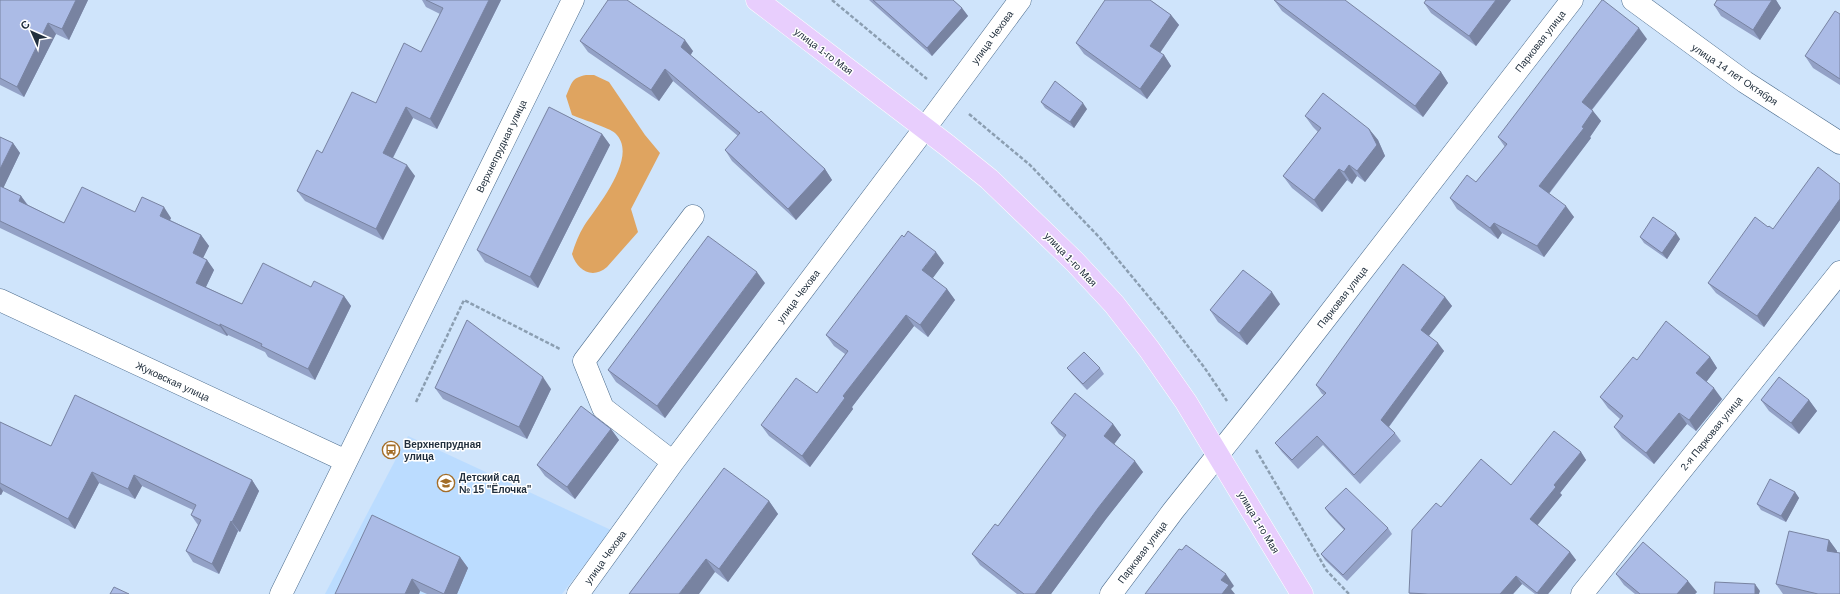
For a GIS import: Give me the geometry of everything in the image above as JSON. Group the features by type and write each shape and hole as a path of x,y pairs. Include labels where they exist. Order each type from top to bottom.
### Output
{"main road":[{"name":"улица 1-го Мая","path":"757,0 925,128 988,180 1029,216 1114,304 1149,349 1186,402 1302,594"}],"street":[{"name":"Верхнепрудная улица","path":"281,594 573,0"},
{"name":"улица Чехова","path":"578,594 673,462 1020,0"},
{"name":"Парковая улица","path":"1111,594 1218,454 1572,0"},
{"name":"улица 14 лет Октября","path":"1633,0 1745,82 1840,143"},
{"path":"673,462 603,408 584,361 693,216"},
{"name":"2-я Парковая улица","path":"1582,594 1840,272"},
{"name":"Жуковская улица","path":"0,300 346,461"}],"path":[{"path":"416,402 464,300 584,361"},
{"path":"1242,425 1327,571 1349,594"}],"shaded area":[{"path":"586,75 594,75 609,82 645,135 660,153 631,209 638,232 607,267 596,273 591,273 581,269 574,260 572,254 582,229 614,181 620,167 623,154 621,143 615,133 602,126 572,115 566,96 571,84 577,78"},
{"name":"Детский сад № 15 \"Ёлочка\"","path":"408,436 611,530 562,594 325,594"}],"building":[{"path":"0,0 76,0 62,29 48,23 17,87 0,78"},
{"path":"426,0 489,0 430,119 406,107 383,153 407,165 376,229 297,191 317,150 322,153 352,92 376,103 404,43 421,52 443,8"},
{"path":"608,0 627,0 685,40 681,47 759,113 761,111 825,169 788,209 725,150 740,133 665,69 651,90 580,41"},
{"path":"873,0 953,0 962,8 927,48"},
{"path":"1105,0 1150,0 1171,15 1150,46 1164,55 1140,89 1076,43"},
{"path":"1274,0 1345,0 1441,72 1415,106"},
{"path":"1426,0 1496,0 1469,36 1424,3"},
{"path":"1602,0 1639,28 1582,102 1593,111 1582,127 1584,128 1539,186 1566,206 1537,246 1494,223 1490,228 1450,198 1467,175 1476,182 1507,144 1498,137"},
{"path":"1717,0 1772,0 1753,30 1714,5"},
{"path":"1835,11 1840,14 1840,79 1805,56"},
{"path":"1055,81 1083,103 1070,122 1041,102"},
{"path":"1323,93 1369,129 1377,145 1357,171 1349,165 1344,172 1339,169 1314,200 1283,176 1321,128 1305,116"},
{"path":"549,107 602,134 530,277 477,250"},
{"path":"0,137 13,143 0,169"},
{"path":"1818,167 1840,184 1840,199 1757,316 1708,283 1755,217 1773,229"},
{"path":"0,186 21,196 19,201 64,223 82,187 135,212 142,197 164,207 160,216 201,235 193,253 207,260 196,283 242,304 263,263 311,287 314,281 344,296 308,369 261,346 262,344 220,324 220,326 0,221"},
{"path":"1653,217 1676,233 1662,253 1640,237"},
{"path":"908,231 936,252 922,270 947,289 920,325 906,315 843,396 845,398 802,456 761,425 796,378 817,393 848,351 826,335 902,235 904,237"},
{"path":"708,236 757,272 657,406 608,370"},
{"path":"1403,264 1445,297 1421,330 1438,343 1381,420 1395,433 1354,475 1317,436 1292,460 1275,443 1326,393 1316,385"},
{"path":"1243,270 1272,292 1239,333 1210,310"},
{"path":"467,320 543,377 519,427 435,388"},
{"path":"1666,321 1710,357 1696,373 1714,388 1689,420 1679,413 1646,453 1614,427 1623,416 1600,397 1633,357 1637,360"},
{"path":"1084,352 1100,368 1083,384 1067,368"},
{"path":"1779,377 1809,400 1791,423 1761,400"},
{"path":"1075,393 1113,424 1104,436 1135,461 1098,508 1035,594 1024,594 972,554 995,524 998,526 1066,435 1051,423"},
{"path":"75,395 252,480 232,522 231,521 212,564 186,551 201,520 191,515 196,505 134,475 128,489 92,472 68,519 0,483 0,422 51,446"},
{"path":"581,406 611,429 567,487 537,465"},
{"path":"1554,431 1581,452 1554,485 1556,487 1530,519 1570,552 1537,593 1516,576 1500,594 1409,593 1412,530 1436,503 1441,507 1481,459 1511,485"},
{"path":"724,468 769,501 719,569 706,559 679,594 629,594"},
{"path":"1770,479 1795,492 1781,516 1757,504"},
{"path":"1346,488 1388,528 1343,575 1321,554 1345,529 1325,508"},
{"path":"372,515 460,557 444,594 412,579 405,594 335,594"},
{"path":"1789,531 1829,540 1827,551 1840,553 1840,594 1818,594 1776,584"},
{"path":"1643,542 1688,581 1677,594 1640,594 1616,574"},
{"path":"1186,545 1226,574 1221,580 1229,585 1222,594 1145,594 1179,549 1182,550"},
{"path":"1715,582 1755,584 1755,594 1714,594"},
{"path":"114,587 129,594 110,594"}],"place":[{"name":"Верхнепрудная улица","path":"391,450"},
{"name":"Детский сад № 15 \"Ёлочка\"","path":"446,483"}]}
